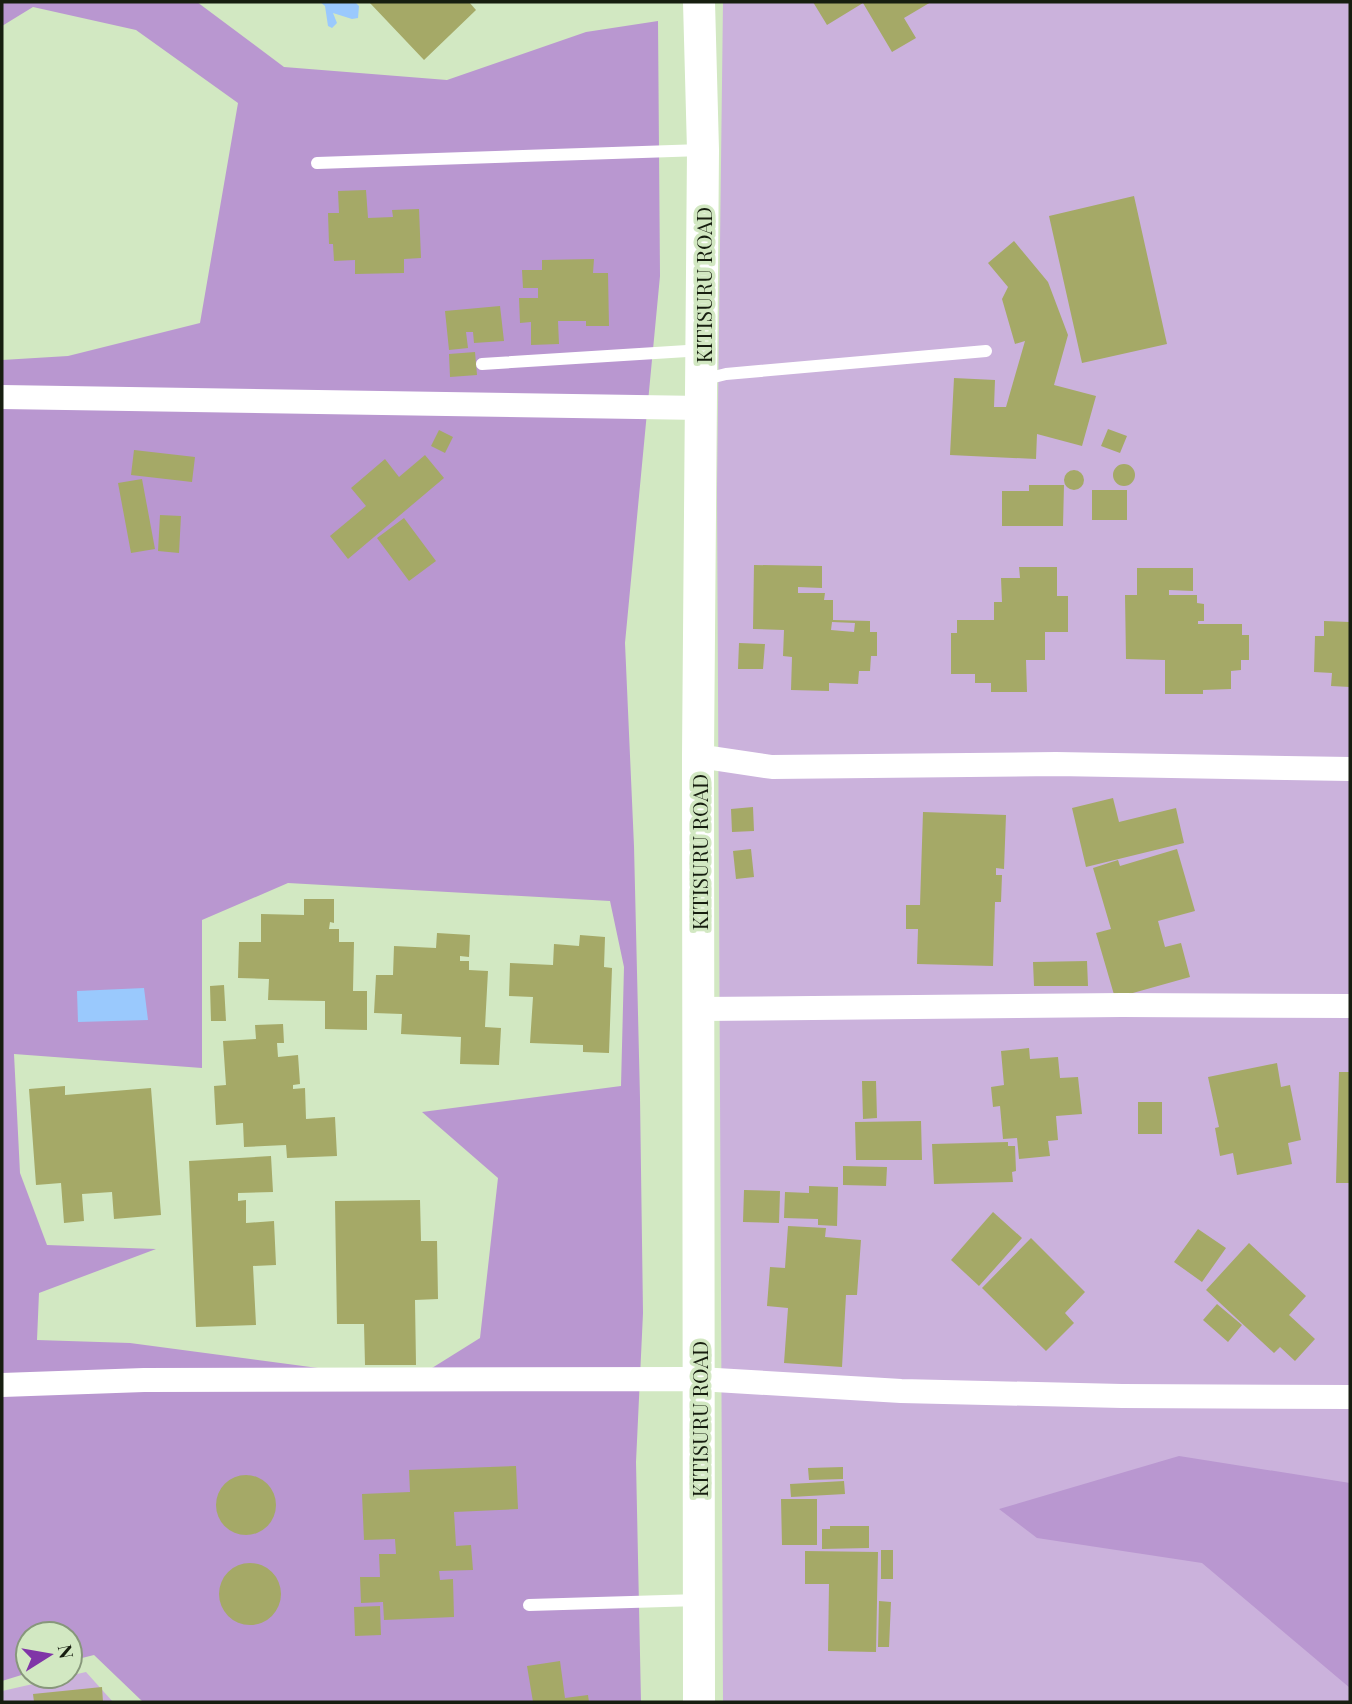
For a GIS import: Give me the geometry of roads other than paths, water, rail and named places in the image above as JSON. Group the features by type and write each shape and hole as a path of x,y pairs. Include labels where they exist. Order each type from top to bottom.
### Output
{"street":[{"name":"KITISURU ROAD","path":"699,2 703,150 698,756 699,1702"},
{"path":"2,397 702,379"},
{"path":"698,756 772,767 1056,764 1350,769"},
{"path":"700,1009 1350,1006"},
{"path":"2,1385 144,1380 699,1379 901,1391 1350,1396"}],"lane":[{"path":"317,163 703,150"},
{"path":"482,363 702,379 726,374 986,351"},
{"path":"529,1605 699,1600"}],"water":[{"path":"320,2 355,2 359,6 358,18 352,19 333,13 337,23 332,28 328,26 325,6"},
{"path":"144,988 148,1020 78,1022 77,991"}]}
